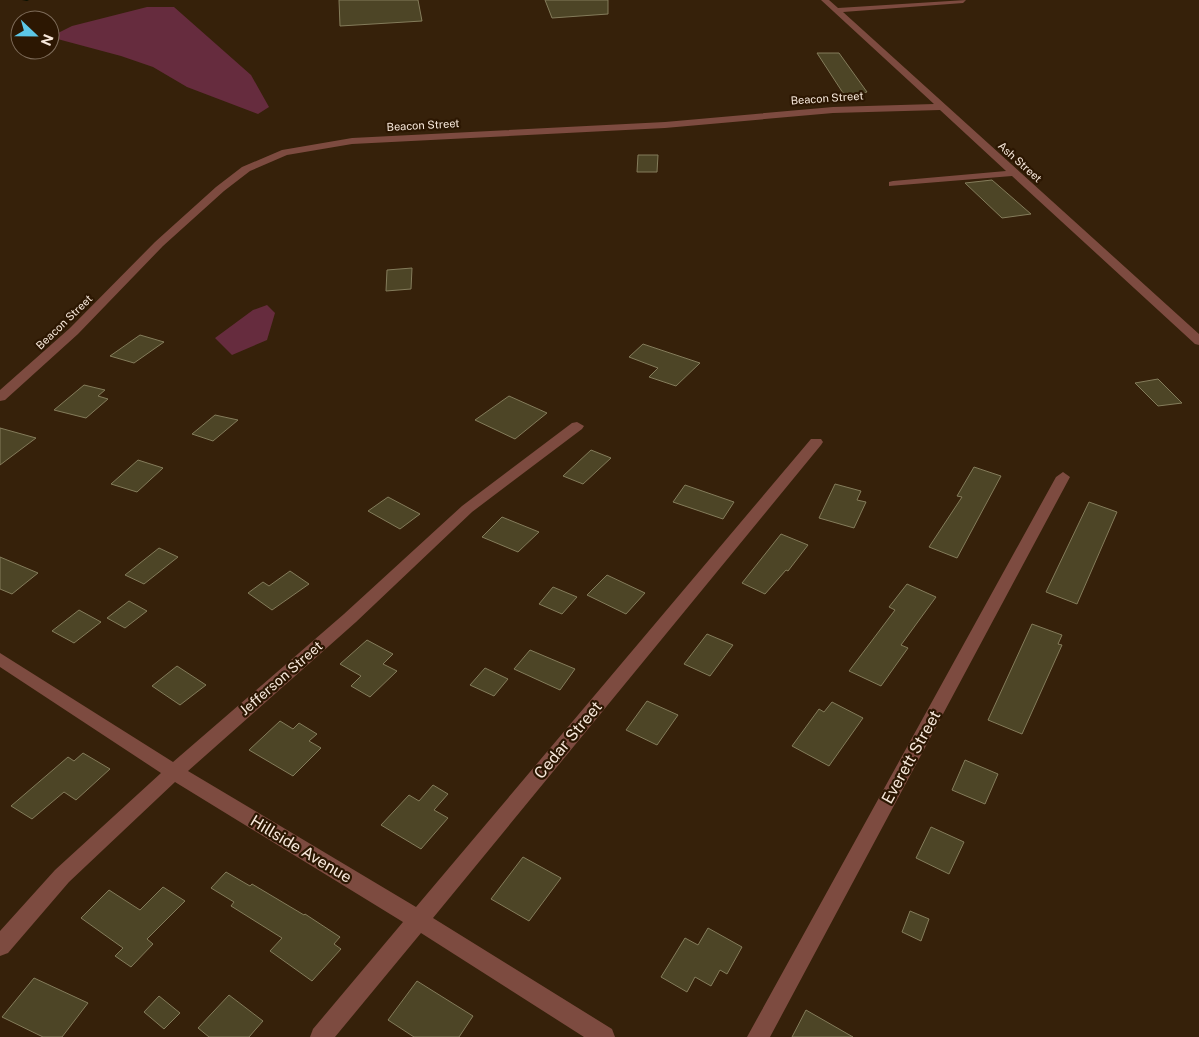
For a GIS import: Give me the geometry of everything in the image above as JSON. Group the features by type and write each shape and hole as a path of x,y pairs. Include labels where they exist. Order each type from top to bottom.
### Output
{"street":[{"name":"Ash Street","path":"826,0 1199,341"},
{"path":"837,10 963,1"},
{"name":"Beacon Street","path":"0,396 74,331 159,244 220,189 246,169 285,152 318,145 352,141 665,125 833,110 941,107"},
{"path":"893,184 1014,173"},
{"name":"Jefferson Street","path":"0,946 62,876 174,772 350,618 467,509 577,426"},
{"name":"Cedar Street","path":"320,1037 816,442"},
{"name":"Everett Street","path":"758,1037 1063,477"},
{"name":"Hillside Avenue","path":"0,659 174,772 418,920 604,1037"}],"shaded area":[{"path":"147,7 174,7 251,75 269,107 258,114 187,87 153,67 121,56 60,40 60,32 72,26"},
{"path":"267,305 275,313 267,340 232,355 215,338 253,310"}],"building":[{"path":"339,0 418,0 422,21 340,26"},
{"path":"545,0 608,0 608,14 552,18"},
{"path":"817,53 839,53 867,92 850,96 843,93"},
{"path":"638,155 658,155 657,172 637,172"},
{"path":"992,180 1031,214 1002,218 965,183"},
{"path":"412,268 411,289 386,291 387,270"},
{"path":"140,335 164,342 134,363 110,356"},
{"path":"643,344 700,363 676,386 649,377 658,368 629,357"},
{"path":"1158,379 1182,403 1158,406 1135,383"},
{"path":"84,385 105,390 98,396 108,399 86,418 54,410"},
{"path":"509,396 547,413 515,439 475,420"},
{"path":"215,415 238,420 213,441 192,434"},
{"path":"0,428 36,438 0,465"},
{"path":"591,450 611,458 583,484 563,476"},
{"path":"138,460 163,468 137,492 111,484"},
{"path":"974,467 1001,476 957,558 929,547 962,497 957,496"},
{"path":"835,484 861,491 857,500 866,502 854,528 819,518"},
{"path":"685,485 734,502 723,519 673,502"},
{"path":"388,497 420,514 400,529 368,511"},
{"path":"1089,502 1117,512 1077,604 1046,592"},
{"path":"502,517 539,532 518,552 482,537"},
{"path":"781,534 808,545 788,571 786,570 765,594 742,583"},
{"path":"159,548 178,557 144,584 125,575"},
{"path":"0,557 38,573 12,594 0,589"},
{"path":"290,571 309,584 272,610 248,593 263,582 269,586"},
{"path":"607,575 645,593 626,614 587,595"},
{"path":"907,584 936,597 901,645 908,648 881,686 849,671 895,610 889,607"},
{"path":"553,587 577,597 562,614 539,604"},
{"path":"129,601 147,611 125,628 107,618"},
{"path":"79,610 101,622 74,643 52,631"},
{"path":"1032,624 1062,635 1058,644 1062,645 1022,734 988,720"},
{"path":"707,634 733,645 710,676 684,664"},
{"path":"367,640 393,654 383,664 397,671 370,697 351,686 361,676 340,664"},
{"path":"530,650 575,669 560,690 514,669"},
{"path":"177,666 206,685 180,705 152,686"},
{"path":"485,668 508,679 494,696 470,685"},
{"path":"647,701 678,715 657,745 626,730"},
{"path":"832,702 863,718 829,766 792,746 819,709 824,712"},
{"path":"280,721 293,729 299,723 317,734 309,741 321,748 293,776 249,750"},
{"path":"83,753 110,769 76,800 64,792 32,819 11,806 68,757 74,761"},
{"path":"965,760 998,774 985,804 952,790"},
{"path":"433,785 448,794 434,810 448,818 421,849 381,825 409,795 419,801"},
{"path":"931,827 964,842 949,874 916,858"},
{"path":"523,857 561,878 529,921 491,899"},
{"path":"226,872 250,886 252,884 305,914 340,937 334,944 341,949 312,981 270,951 282,938 231,906 234,902 211,888"},
{"path":"163,887 185,901 147,939 153,944 131,967 115,956 123,948 81,918 109,890 140,910"},
{"path":"910,911 929,919 921,941 902,932"},
{"path":"708,928 742,947 727,974 720,970 711,986 695,977 687,992 661,977 685,938 698,945"},
{"path":"34,978 88,1003 62,1037 43,1037 2,1017"},
{"path":"417,981 473,1016 459,1037 414,1037 388,1020"},
{"path":"229,995 263,1021 249,1037 209,1037 198,1028"},
{"path":"159,996 180,1013 164,1029 144,1012"},
{"path":"806,1010 853,1037 792,1037"}]}
